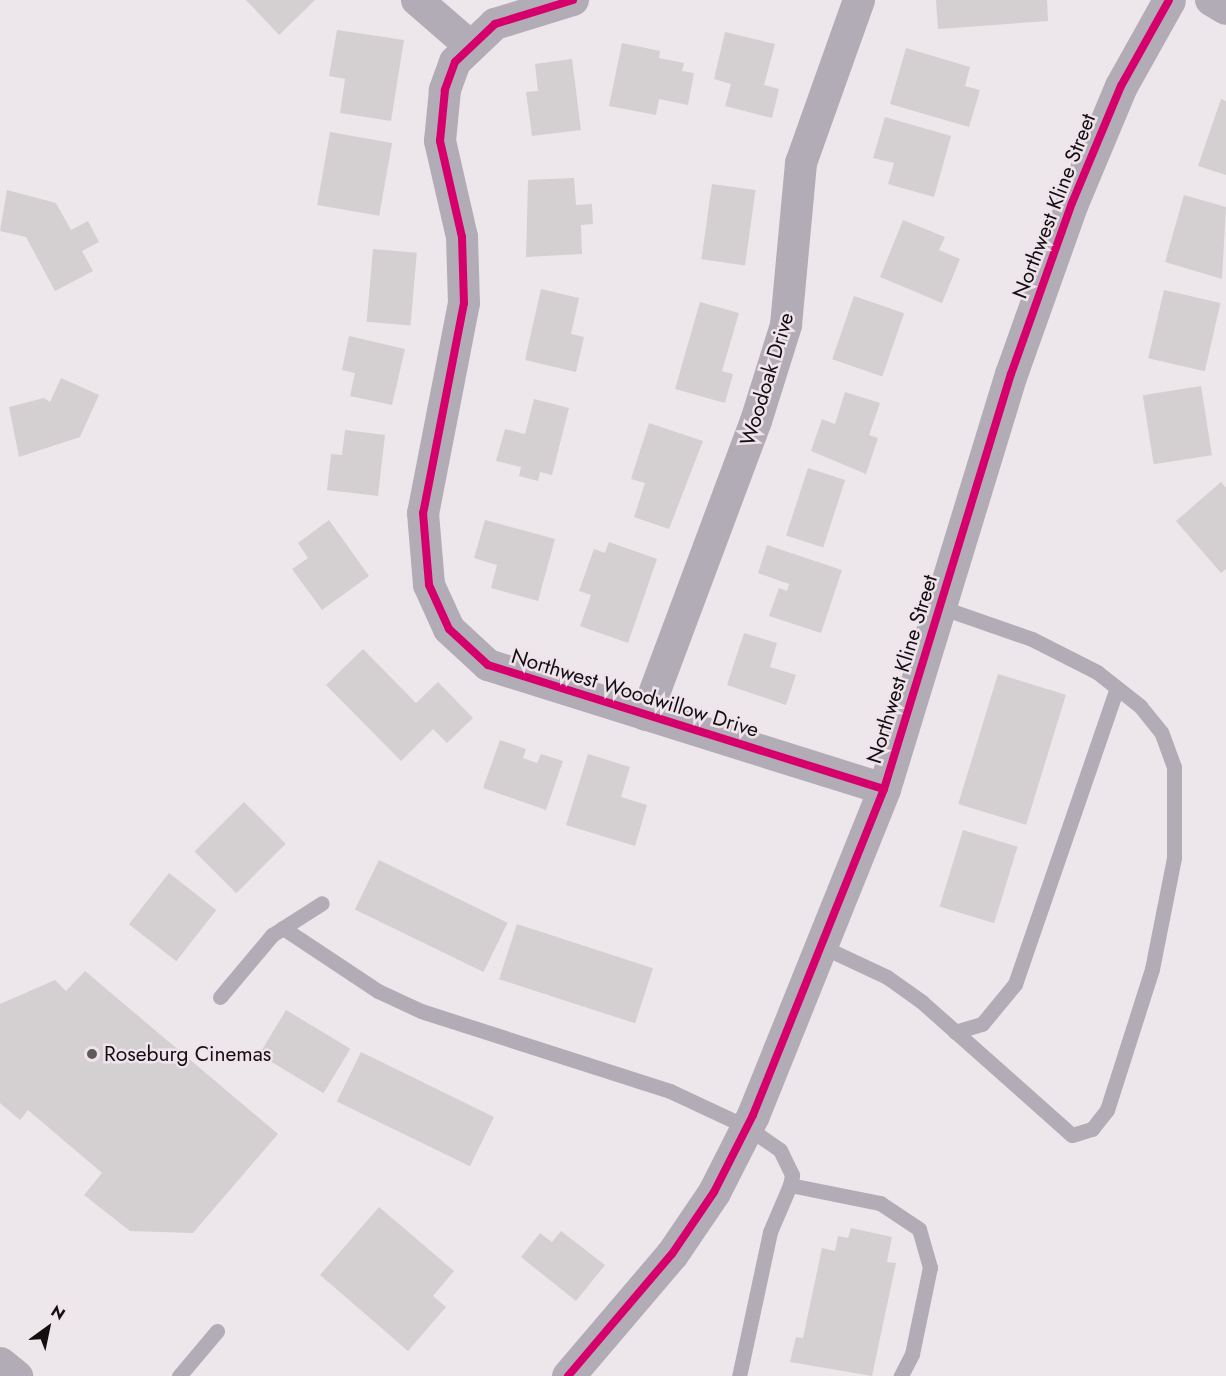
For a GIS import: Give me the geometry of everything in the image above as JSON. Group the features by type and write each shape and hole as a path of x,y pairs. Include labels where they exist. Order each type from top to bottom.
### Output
{"street":[{"path":"417,0 469,45"},
{"name":"Northwest Woodwillow Drive","path":"573,0 495,24 469,45 455,62 440,115 440,141 462,237 465,293 462,335 423,513 429,585 449,629 488,665 884,789"},
{"name":"Woodoak Drive","path":"646,715 756,421 786,325 801,163 859,0"},
{"name":"Northwest Kline Street","path":"568,1376 672,1254 714,1192 747,1127 884,789 1011,374 1072,203 1121,86 1169,0"},
{"path":"1211,0 1226,9"},
{"path":"0,1363 16,1376"}],"lane":[{"path":"821,946 887,977 956,1032 1072,1135 1092,1129 1107,1110 1152,969 1174,858 1178,808 1174,766 1161,732 1117,688 1032,639 940,607"},
{"path":"956,1032 982,1024 1015,984 1117,688"},
{"path":"220,997 283,928 322,903"},
{"path":"283,928 378,991 421,1011 648,1083 747,1127 780,1150 792,1175 770,1232 739,1376"},
{"path":"790,1185 880,1203 919,1229 930,1268 912,1354 901,1376"},
{"path":"179,1376 217,1331"}],"building":[{"path":"246,0 315,0 279,35"},
{"path":"936,0 1047,0 1048,21 938,29"},
{"path":"337,30 404,40 391,121 340,113 345,79 329,76"},
{"path":"725,32 775,44 764,85 779,89 772,118 725,106 731,84 714,79"},
{"path":"622,43 660,51 659,58 684,63 682,71 694,73 688,105 659,99 656,115 609,106"},
{"path":"906,48 970,67 965,86 980,90 969,127 890,104"},
{"path":"572,59 581,130 532,136 526,92 538,91 535,64"},
{"path":"1221,99 1226,101 1226,175 1198,166"},
{"path":"885,117 951,136 934,197 888,184 894,163 873,158"},
{"path":"330,132 392,143 379,216 317,205"},
{"path":"574,178 576,205 592,204 593,224 581,225 582,254 526,257 528,180"},
{"path":"712,184 756,190 745,265 701,259"},
{"path":"7,190 56,203 71,230 88,221 99,242 82,251 93,271 55,291 26,237 0,231"},
{"path":"1184,195 1226,207 1222,279 1165,262"},
{"path":"903,220 945,237 939,250 960,259 942,303 880,277"},
{"path":"373,249 417,253 410,326 367,322"},
{"path":"541,289 579,298 571,334 584,337 576,372 525,360"},
{"path":"1164,290 1221,303 1205,371 1148,358"},
{"path":"854,296 904,313 882,377 832,359"},
{"path":"700,302 739,313 722,371 733,374 725,403 675,389"},
{"path":"349,336 405,349 392,405 350,396 355,373 342,370"},
{"path":"61,378 99,395 80,437 19,457 9,407 44,398 50,402"},
{"path":"1201,386 1212,455 1154,464 1143,395"},
{"path":"845,392 880,403 869,435 878,438 866,474 811,451 822,419 835,424"},
{"path":"534,399 569,408 552,475 540,472 538,481 519,476 521,467 496,461 505,429 525,434"},
{"path":"649,423 703,441 669,529 634,517 645,483 631,479"},
{"path":"345,430 385,435 378,496 327,490 331,454 342,455"},
{"path":"808,468 845,480 823,548 786,536"},
{"path":"1221,482 1226,488 1226,569 1221,573 1176,521"},
{"path":"329,520 369,576 322,610 292,569 308,558 298,543"},
{"path":"485,520 555,539 538,601 491,588 497,565 474,558"},
{"path":"609,542 657,559 628,643 580,626 591,595 579,591 594,549 605,553"},
{"path":"767,545 842,570 821,633 769,616 779,588 787,591 789,584 758,573"},
{"path":"744,633 777,643 770,667 796,675 786,705 727,685"},
{"path":"363,649 416,703 438,682 473,718 447,743 433,729 401,761 326,685"},
{"path":"998,674 1066,695 1026,825 958,804"},
{"path":"500,740 526,749 523,758 537,763 541,754 563,761 546,810 483,788"},
{"path":"588,754 630,767 621,797 647,805 635,846 566,825"},
{"path":"244,802 286,844 236,893 195,851"},
{"path":"963,830 1018,847 994,923 940,907"},
{"path":"379,860 508,923 483,972 355,909"},
{"path":"169,873 216,910 176,961 129,924"},
{"path":"517,924 653,968 635,1023 499,979"},
{"name":"Roseburg Cinemas","path":"85,971 278,1134 193,1233 130,1231 84,1195 102,1173 28,1110 20,1120 0,1103 0,1004 55,980 66,991"},
{"path":"286,1010 350,1049 324,1093 259,1055"},
{"path":"361,1052 494,1117 470,1166 337,1101"},
{"path":"379,1207 454,1271 433,1296 446,1307 408,1351 320,1275"},
{"path":"851,1228 892,1237 887,1262 896,1263 872,1376 790,1362 796,1337 803,1338 822,1248 835,1251 838,1236 848,1238"},
{"path":"561,1231 605,1265 576,1301 521,1257 540,1233 552,1242"}],"cycle path":[{"path":"573,0 495,24 455,62 445,90 440,141 462,237 464,303 423,513 429,585 449,629 488,665 884,789"},
{"path":"568,1376 672,1254 714,1192 753,1115 884,789 1011,374 1072,203 1121,86 1169,0"}],"place":[{"name":"Roseburg Cinemas","path":"92,1054"}]}
